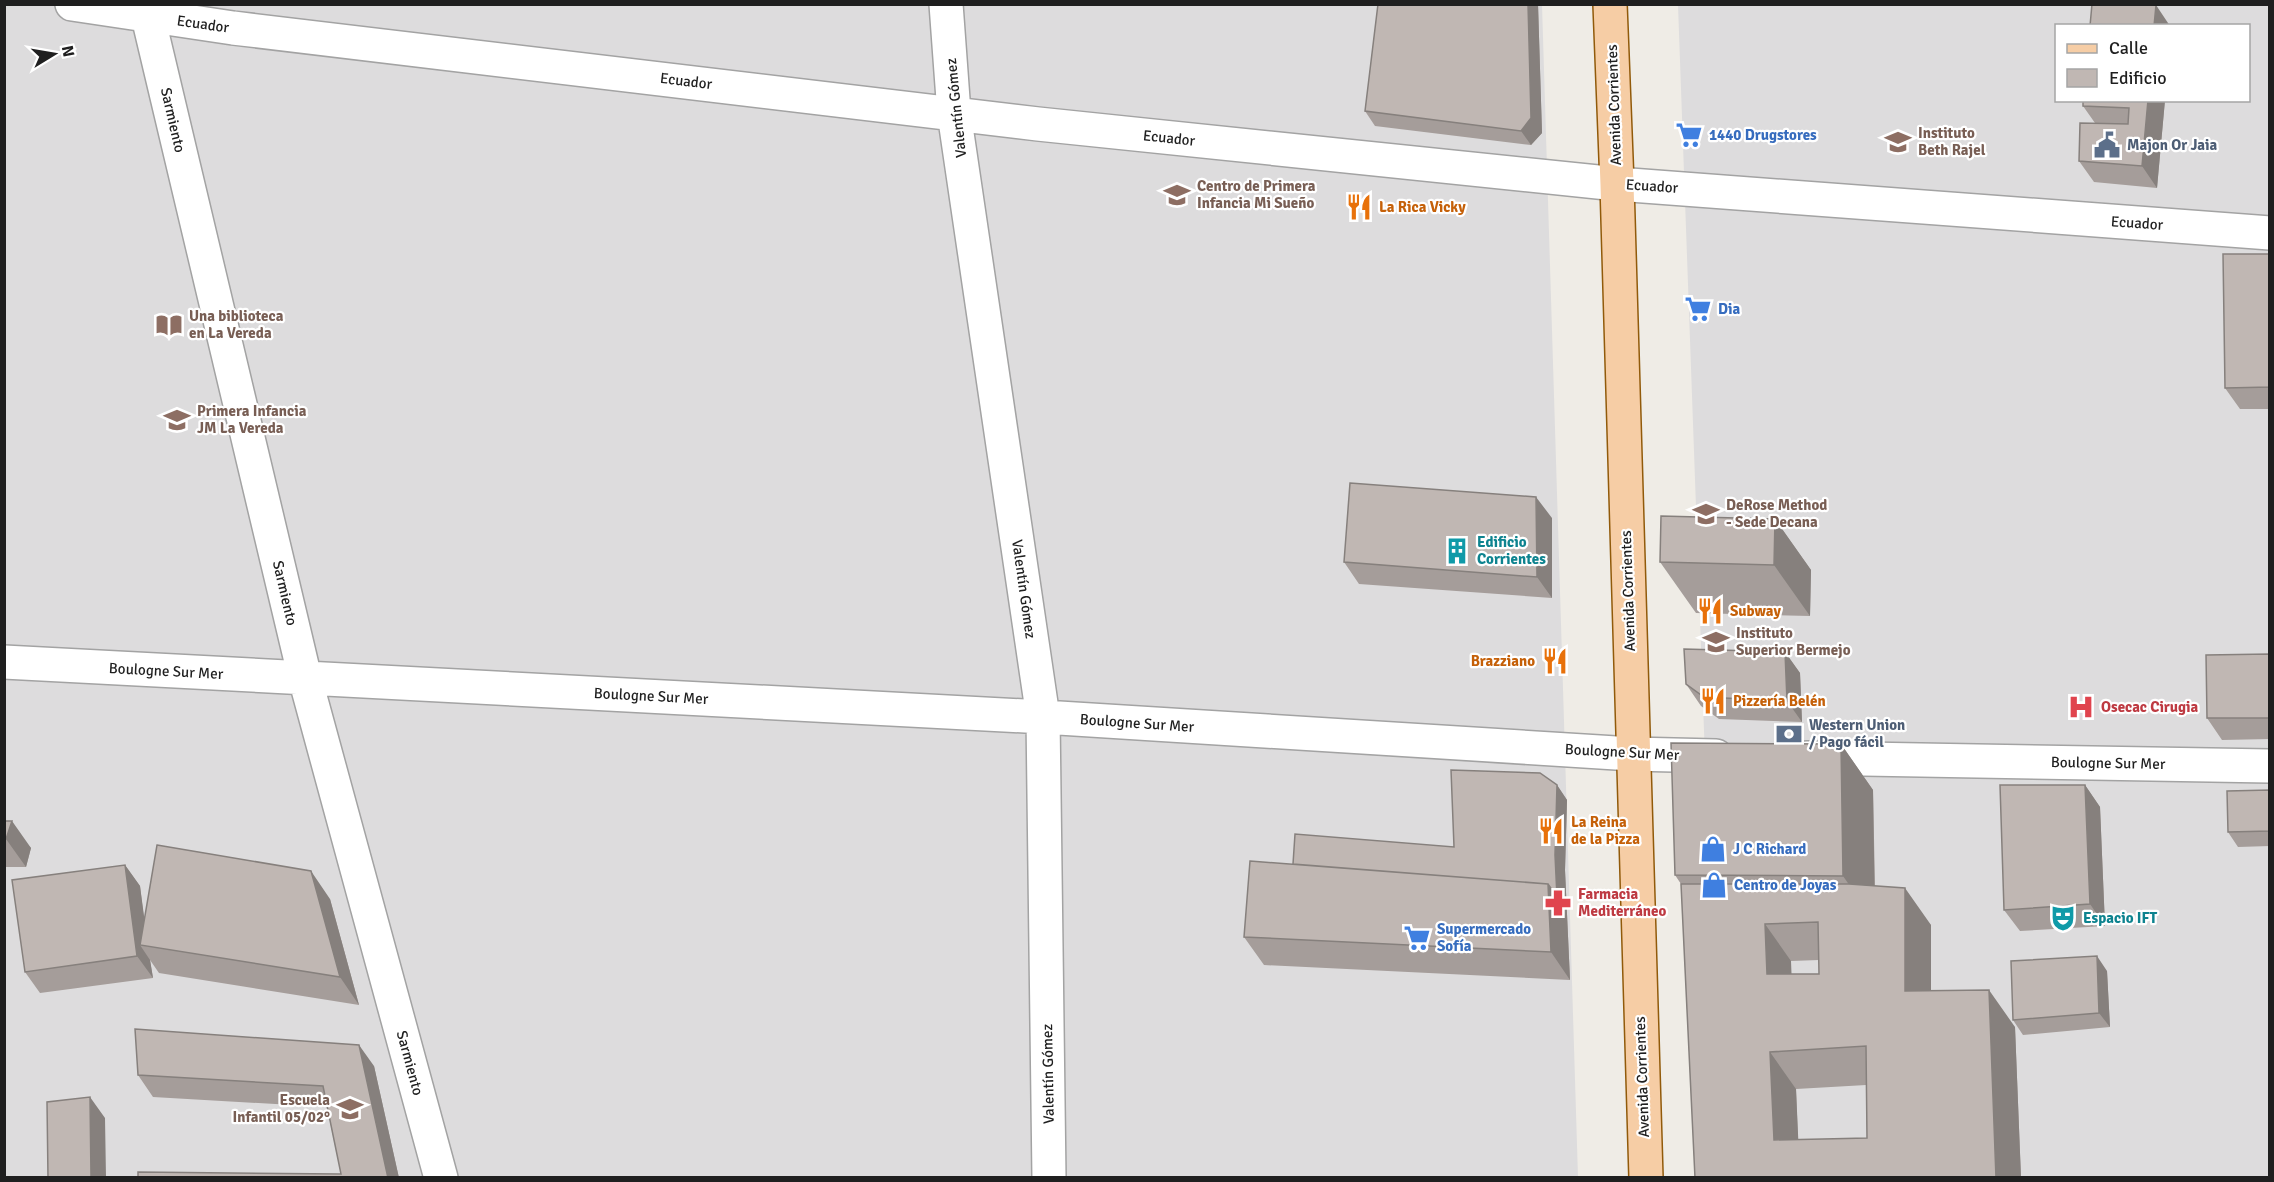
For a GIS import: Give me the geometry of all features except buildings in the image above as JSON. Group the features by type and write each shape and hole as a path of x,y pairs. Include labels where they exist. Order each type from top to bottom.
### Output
{"main road":[{"name":"Avenida Corrientes","path":"1610,4 1646,1178"}],"street":[{"name":"Ecuador","path":"72,4 146,10 1038,124 1617,184 2270,233"},
{"name":"Valentín Gómez","path":"946,4 954,113 1043,717 1049,1178"},
{"name":"Sarmiento","path":"146,10 305,678 441,1178"},
{"name":"Boulogne Sur Mer","path":"4,662 1043,717 1632,754 2270,766"}],"shaded area":[{"path":"5,5 1542,5 1578,1177 5,1178"},
{"path":"1678,5 2269,5 2269,1177 1720,1177"}],"place":[{"name":"1440 Drugstores","path":"1689,135"},
{"name":"Instituto Beth Rajel","path":"1898,142"},
{"name":"Majon Or Jaia","path":"2107,145"},
{"name":"Centro de Primera Infancia Mi Sueño","path":"1177,195"},
{"name":"La Rica Vicky","path":"1359,207"},
{"name":"Dia","path":"1698,309"},
{"name":"Una biblioteca en La Vereda","path":"169,325"},
{"name":"Primera Infancia JM La Vereda","path":"177,420"},
{"name":"DeRose Method - Sede Decana","path":"1706,514"},
{"name":"Edificio Corrientes","path":"1457,551"},
{"name":"Subway","path":"1710,611"},
{"name":"Instituto Superior Bermejo","path":"1716,642"},
{"name":"Brazziano","path":"1555,661"},
{"name":"Pizzería Belén","path":"1713,701"},
{"name":"Osecac Cirugia","path":"2081,707"},
{"name":"Western Union / Pago fácil","path":"1789,734"},
{"name":"La Reina de la Pizza","path":"1551,831"},
{"name":"J C Richard","path":"1713,849"},
{"name":"Centro de Joyas","path":"1714,885"},
{"name":"Farmacia Mediterráneo","path":"1558,903"},
{"name":"Espacio IFT","path":"2063,918"},
{"name":"Supermercado Sofía","path":"1417,938"},
{"name":"Escuela Infantil 05/02°","path":"350,1109"}]}
